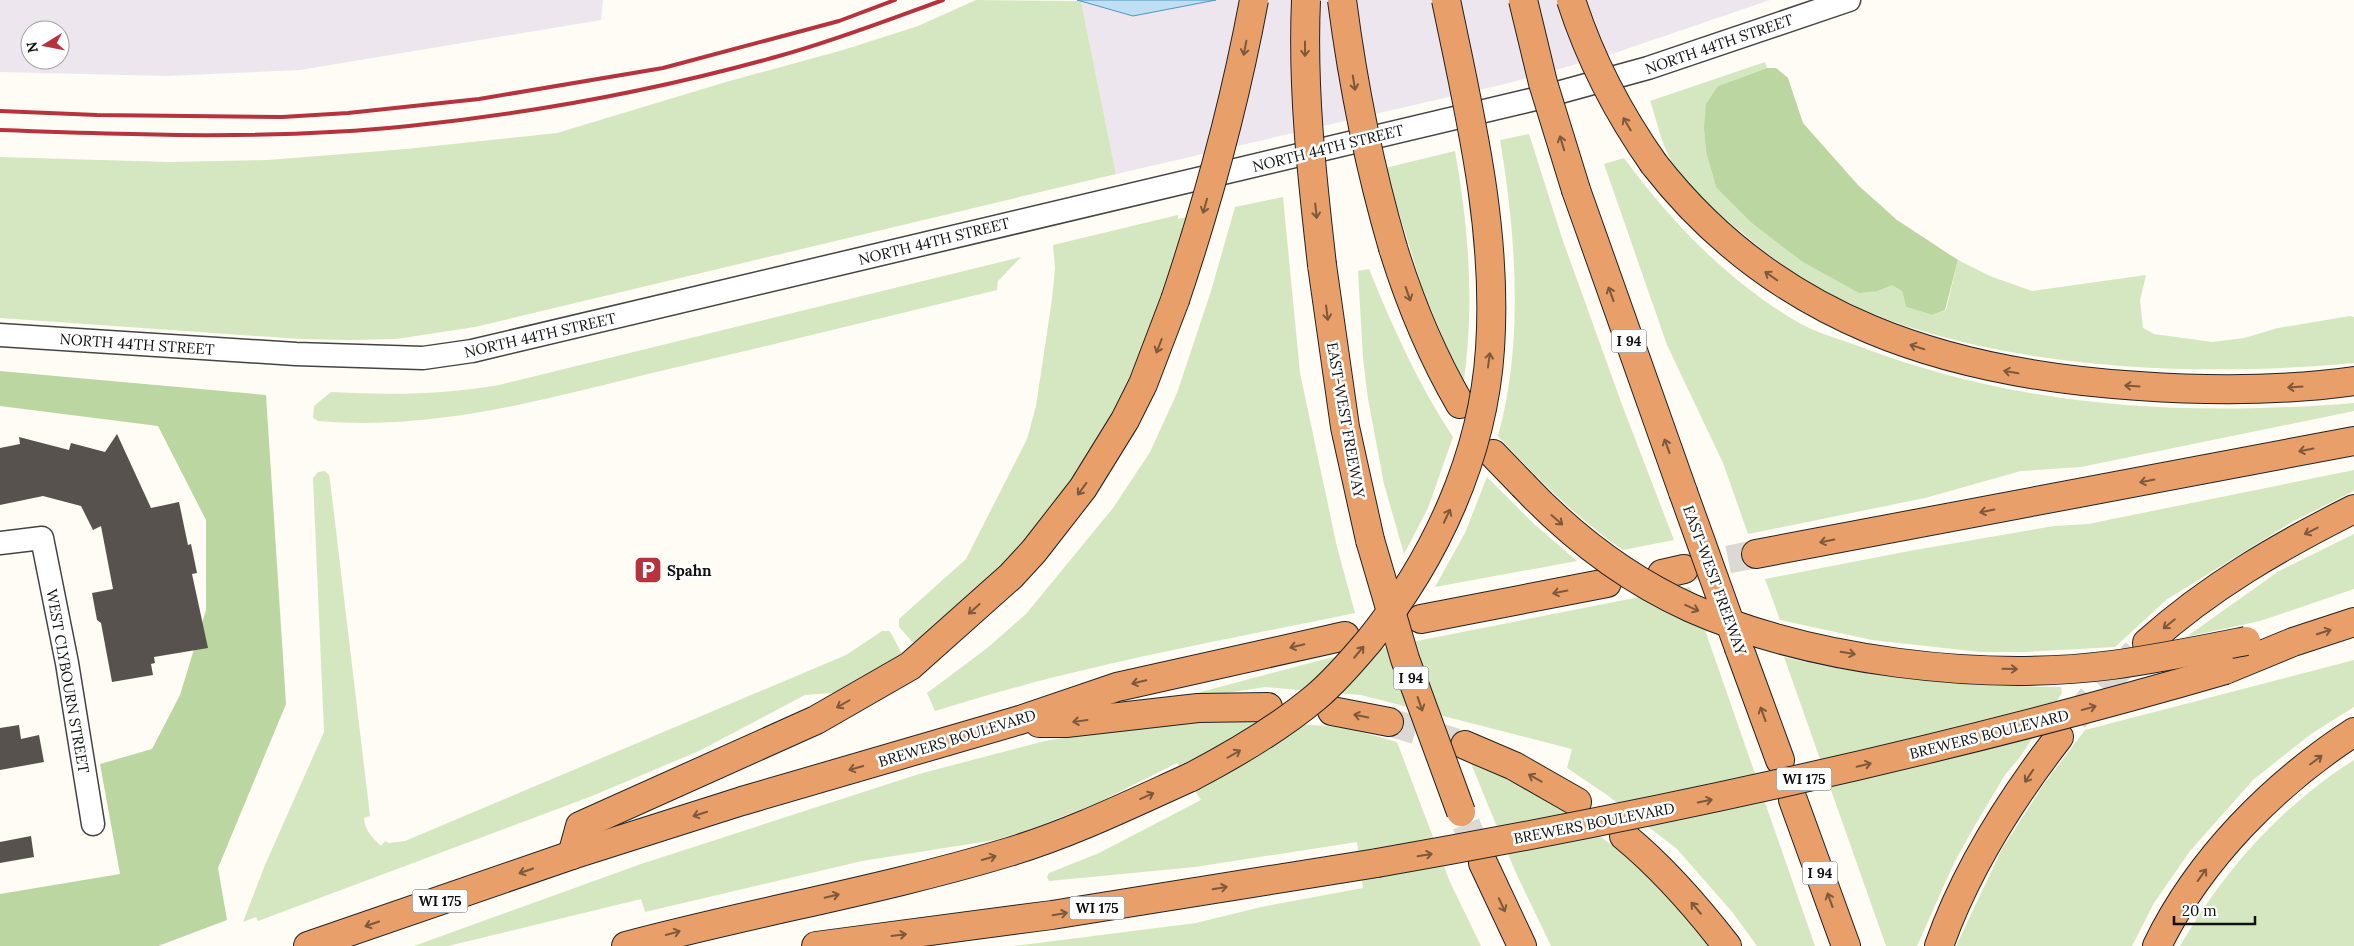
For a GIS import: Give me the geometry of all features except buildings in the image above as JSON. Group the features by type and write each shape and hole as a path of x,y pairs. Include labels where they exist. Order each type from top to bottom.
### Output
{"highway":[{"path":"572,855 580,826 816,720 910,666 1011,576 1059,520 1104,456 1143,384 1175,300 1219,157 1243,58 1254,0"},
{"name":"EAST-WEST FREEWAY","path":"1306,0 1305,67 1309,133 1322,265 1345,427 1370,540 1404,659 1464,818"},
{"path":"1342,0 1363,133 1393,248 1408,296 1425,337 1460,404"},
{"path":"626,946 964,865 1054,837 1104,816 1232,756 1275,728 1318,696 1356,656 1391,613 1416,576 1448,515 1469,460 1482,406 1490,350 1491,290 1487,222 1480,170 1446,0"},
{"name":"EAST-WEST FREEWAY","path":"1523,0 1544,83 1602,269 1780,760"},
{"path":"1571,0 1590,53 1610,94 1630,130 1674,190 1700,217 1762,269 1796,293 1834,314 1875,332 1920,348 2008,371 2112,385 2221,389 2301,386 2354,381"},
{"path":"1756,554 2354,441"},
{"path":"1493,454 1552,516 1583,542 1652,588 1726,622 1804,644 1845,653 1929,665 2017,670 2110,665 2246,641 2293,642"},
{"path":"2147,643 2227,580 2262,558 2354,509"},
{"path":"1421,619 1607,583"},
{"name":"BREWERS BOULEVARD","path":"816,946 1052,915 1377,863 1587,825 1776,785 2037,722 2225,670 2293,642 2354,622"},
{"name":"BREWERS BOULEVARD","path":"572,855 742,801 1020,720 1117,687 1345,636"},
{"path":"1020,720 1044,724 1198,708 1268,707"},
{"path":"1332,711 1390,722"},
{"path":"2157,946 2189,893 2218,852 2278,791 2311,763 2354,732"},
{"path":"1940,942 1963,891 2009,807 2059,737"},
{"path":"1464,745 1514,766 1578,802"},
{"name":"I 94","path":"1793,800 1846,946"},
{"path":"1624,836 1677,886 1727,946"},
{"name":"WI 175","path":"308,946 572,855"},
{"path":"1483,863 1522,946"}],"street":[{"name":"NORTH 44TH STREET","path":"0,335 296,354 423,358 472,351 1534,99 1648,68 1849,0"},
{"name":"WEST CLYBOURN STREET","path":"0,543 42,538 67,663 93,824"}],"shaded area":[{"path":"0,0 603,0 601,20 300,70 168,76 0,72"},
{"path":"1216,0 1770,0 1609,55 1505,84 1116,174 1081,1 1133,16"}],"green space":[{"path":"976,0 1081,1 1116,174 475,327 396,339 300,339 0,318 0,157 168,162 268,160 406,149 557,133 726,82 843,50 918,26"},
{"path":"1765,62 1767,68 1718,86 1704,129 1706,152 1716,187 1878,291 1892,284 1902,291 1906,307 1932,315 1946,310 1958,260 1990,276 2032,291 2146,275 2140,300 2143,328 2154,334 2212,342 2244,338 2278,328 2350,316 2354,317 2354,363 2227,369 2160,368 2092,363 2024,354 1959,341 1897,323 1840,299 1800,277 1721,216 1679,172 1668,155 1662,140 1650,101"},
{"path":"1767,68 1776,68 1788,78 1803,123 1858,185 1897,220 1958,260 1945,310 1932,315 1906,307 1902,291 1892,285 1878,291 1859,293 1803,262 1752,223 1716,187 1706,152 1704,129 1706,104 1718,86"},
{"path":"1529,134 1562,238 1621,402 1674,540 1623,550 1589,525 1557,497 1498,436 1512,364 1515,289 1510,214 1500,140"},
{"path":"1455,151 1464,209 1469,268 1469,328 1463,386 1423,290 1385,168"},
{"path":"1624,158 1680,226 1722,267 1769,304 1810,328 1909,364 1958,378 2008,389 2108,403 2210,409 2319,406 2354,403 2354,411 2081,467 2021,471 1925,498 1748,534 1723,463 1667,345 1604,164"},
{"path":"1283,197 1300,373 1337,547 1355,613 1091,668 987,695 935,711 927,693 986,649 1026,614 1113,508 1150,452 1177,393 1211,291 1235,207"},
{"path":"1178,215 1178,219 1187,217 1161,303 1127,390 1076,478 1012,558 915,645 899,627 899,619 966,559 1027,439 1036,406 1052,299 1055,268 1053,245"},
{"path":"1021,257 998,281 997,290 528,403 487,411 403,422 361,423 318,421 313,418 314,406 331,392 415,393 457,391 499,385"},
{"path":"1369,269 1387,313 1428,397 1453,437 1428,508 1404,554 1384,484 1368,399 1363,359 1358,271"},
{"path":"0,371 266,395 286,704 218,868 227,920 158,946 0,946 0,894 120,874 100,764 152,749 180,695 206,610 206,520 158,426 0,406"},
{"path":"2354,470 2354,491 2292,522 2166,600 2115,647 2025,652 1980,652 1872,640 1780,620 1765,579 1909,551 2054,526 2088,524"},
{"path":"325,471 329,475 330,480 370,816 364,818 370,834 381,846 385,841 389,843 405,841 846,655 882,631 889,631 891,633 902,654 878,673 846,692 805,695 699,751 592,796 258,921 256,917 243,922 265,865 324,732 313,478 318,472"},
{"path":"1487,477 1534,524 1577,561 1435,587 1465,533"},
{"path":"2354,534 2354,589 2260,621 2186,637 2279,571"},
{"path":"1690,587 1815,946 1757,946 1733,913 1677,849 1607,795 1567,768 1572,749 1361,695 1265,687 1187,699 1186,696 1321,660"},
{"path":"1784,657 1852,671 1921,680 2061,687 2062,693 2020,757 2005,775 1954,863 1917,946 1886,946"},
{"path":"2354,660 2354,707 2311,734 2253,780 2190,851 2154,903 2132,946 1956,946 2002,849 2044,784 2085,730"},
{"path":"1245,721 1344,727 1397,742 1450,882 1481,946 1014,946 1196,923 1261,907 1363,888 1357,842 1195,867 1049,881 1047,877 1049,873 1099,853 1201,800 1177,763 1097,803 1026,831 995,840 862,861 645,912 641,899 448,946 414,946 641,864 919,774 1045,741 1137,725"},
{"path":"2354,760 2354,946 2180,946 2215,891 2256,842 2302,798"},
{"path":"1470,761 1536,794 1602,838 1661,889 1687,917 1709,946 1551,946 1515,871"}],"water":[{"path":"1077,0 1216,0 1133,16"}],"tunnel":[{"path":"1687,568 1756,554"},
{"path":"2074,719 2092,697 2136,652"},
{"path":"1389,722 1465,745"},
{"path":"1466,824 1483,863"}],"railway":[{"path":"0,111 97,115 282,117 348,113 479,99 663,68 839,21 895,0"},
{"path":"0,130 154,135 256,135 358,130 456,121 596,99 733,68 820,44 943,0"}],"place":[{"name":"Spahn","path":"648,570"}]}
